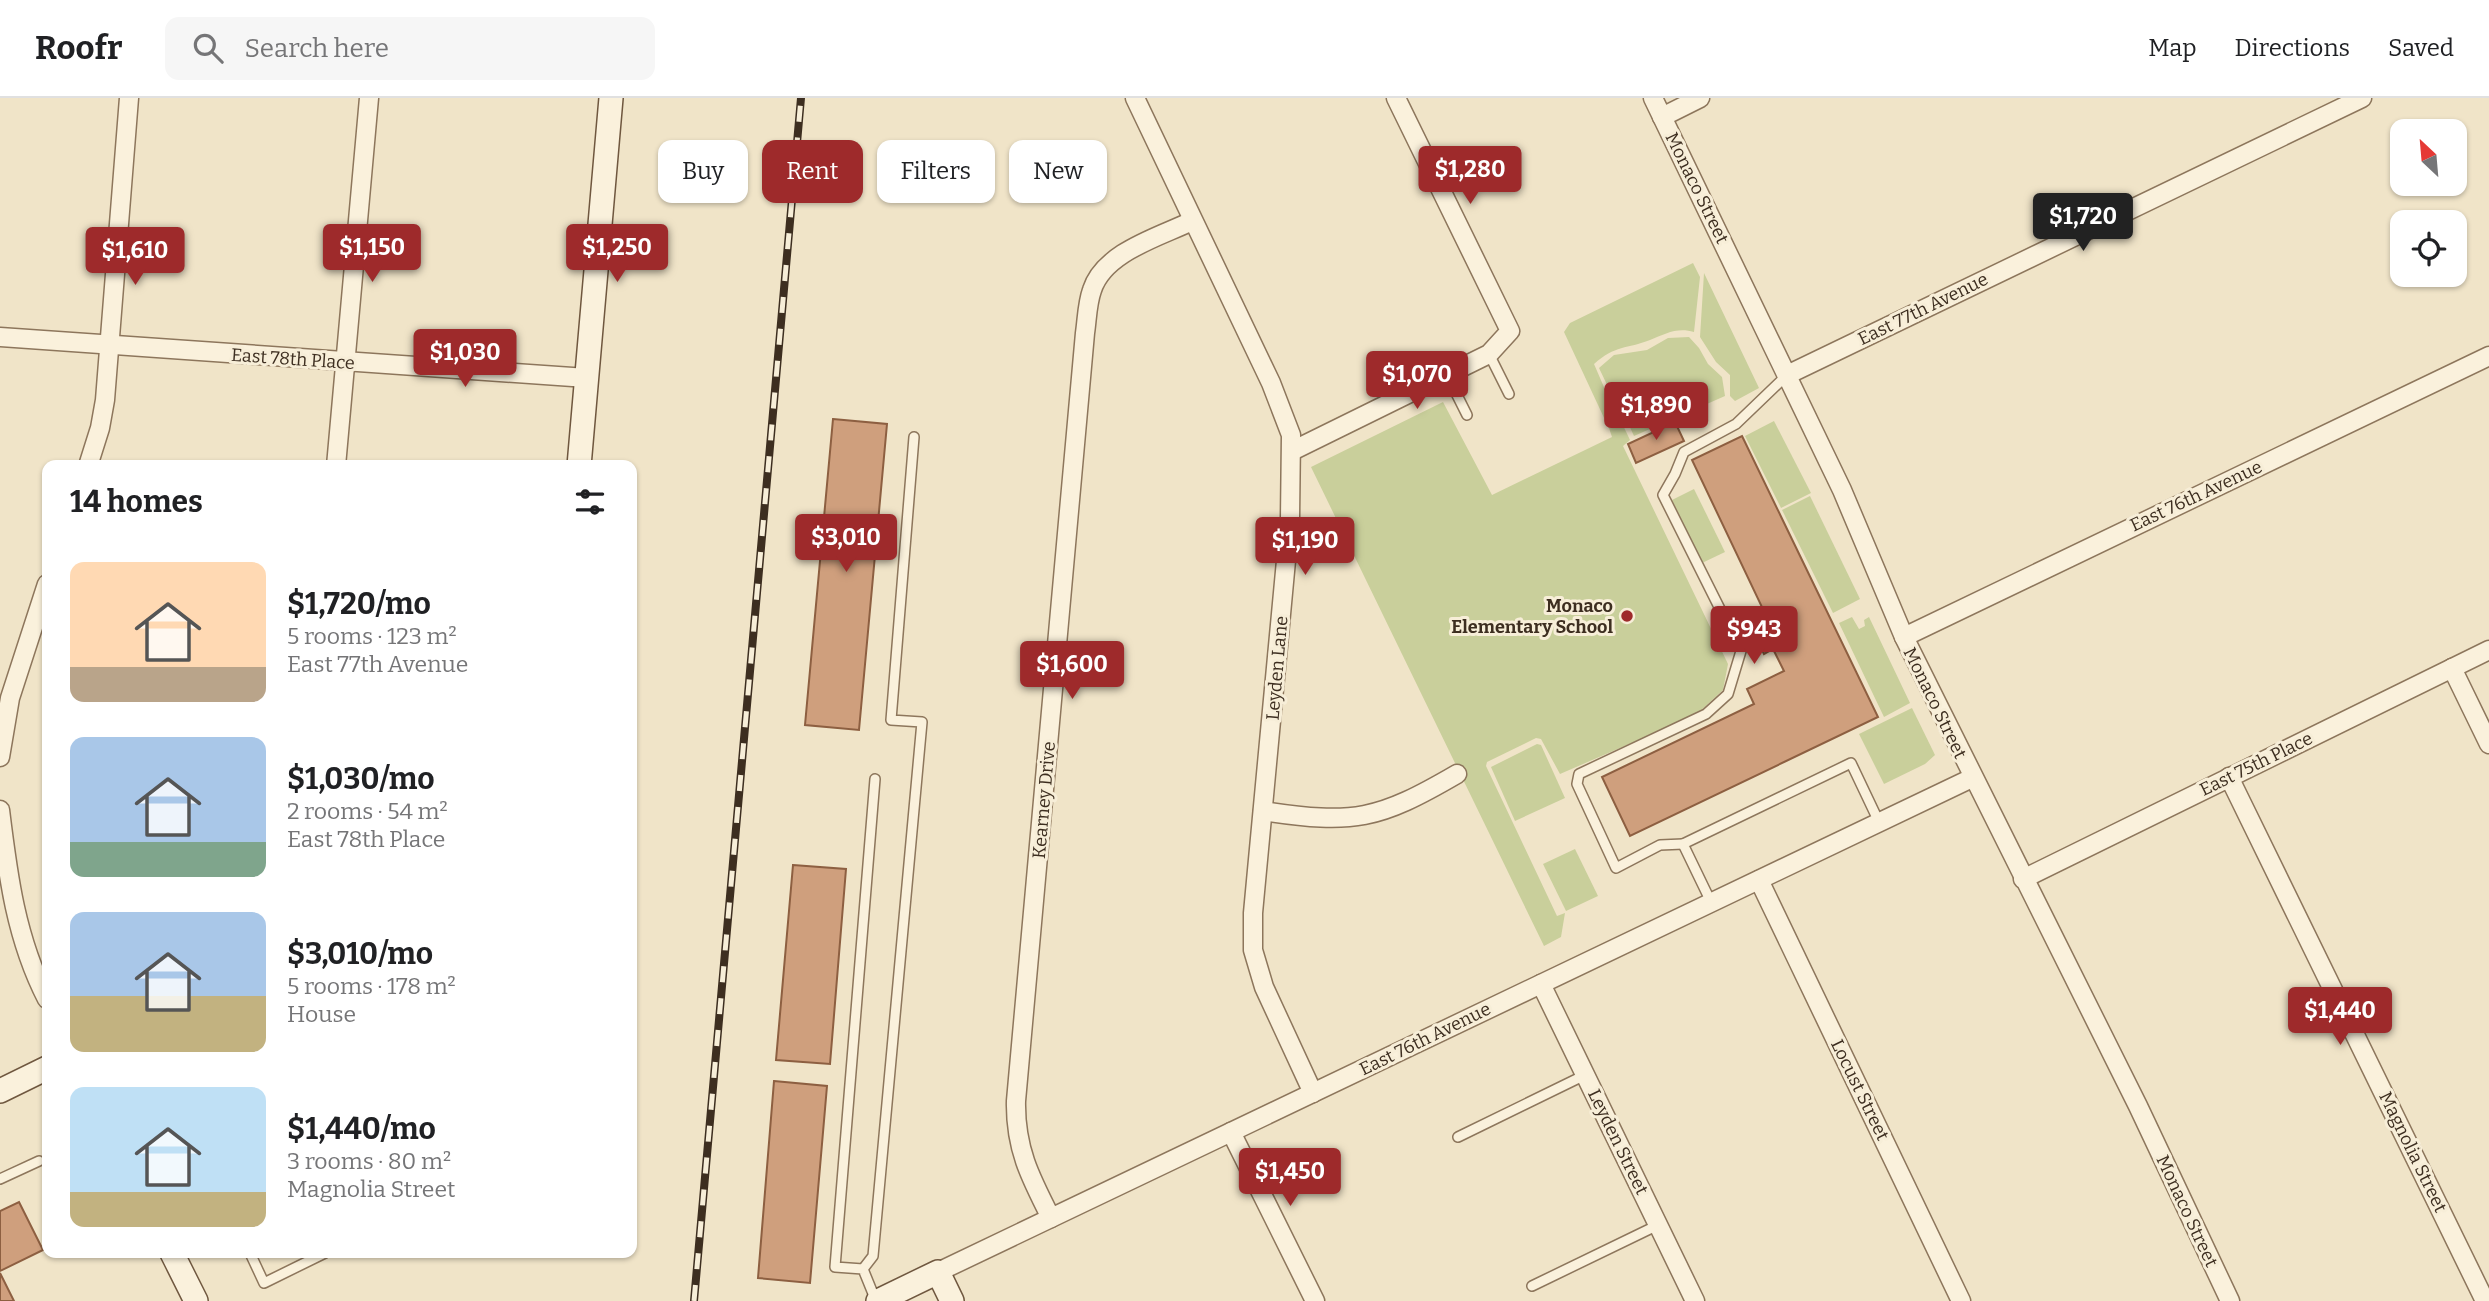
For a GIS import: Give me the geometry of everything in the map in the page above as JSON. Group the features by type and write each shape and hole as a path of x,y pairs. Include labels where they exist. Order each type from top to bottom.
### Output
{"street":[{"path":"90,460 100,428 111,346 129,98"},
{"path":"337,460 369,98"},
{"path":"580,460 611,98"},
{"name":"Leyden Lane","path":"1135,98 1271,383 1288,425 1293,451 1290,518 1253,914 1253,950 1264,987 1313,1093"},
{"path":"1293,451 1489,354 1510,331 1396,98"},
{"name":"Monaco Street","path":"1653,98 1842,491 1903,638 2138,1106 2230,1301"},
{"path":"1662,117 1700,98"},
{"name":"East 77th Avenue","path":"1787,375 2362,98"},
{"name":"Kearney Drive","path":"1051,1218 1027,1171 1019,1146 1016,1101 1085,334 1091,292 1103,270 1129,252 1192,221"},
{"name":"East 78th Place","path":"0,337 587,378"},
{"name":"East 76th Avenue","path":"1903,638 2489,356"},
{"path":"0,757 10,698 42,599"},
{"name":"East 75th Place","path":"2024,880 2489,650"},
{"path":"2452,668 2489,744"},
{"path":"1263,811 1335,820 1370,816 1397,806 1457,774"},
{"name":"Magnolia Street","path":"2229,777 2485,1301"},
{"name":"East 76th Avenue","path":"877,1301 1972,778"},
{"path":"0,810 16,918 42,988"},
{"name":"Locust Street","path":"1759,880 1961,1301"},
{"name":"Leyden Street","path":"1541,984 1695,1301"},
{"path":"0,1091 42,1070"},
{"path":"1231,1132 1315,1301"},
{"path":"174,1258 196,1301"},
{"path":"938,1272 952,1301"}],"lane":[{"path":"1489,354 1509,394"},
{"path":"1447,375 1467,415"},
{"path":"1787,375 1736,424 1684,452 1663,495 1741,651 1728,694 1706,714 1579,774 1577,784 1616,868 1660,845 1683,844 1851,763 1880,822"},
{"path":"863,1269 873,1256 922,722 891,720 914,437"},
{"path":"863,1269 835,1267 875,779"},
{"path":"1683,844 1711,902"},
{"path":"1458,1137 1585,1074"},
{"path":"0,1179 39,1161"},
{"path":"1532,1286 1658,1225"},
{"path":"252,1258 264,1283 315,1258"},
{"path":"863,1269 877,1301"}],"green space":[{"path":"1693,263 1700,277 1694,332 1677,331 1615,350 1594,364 1616,415 1605,420 1564,332 1570,323"},
{"path":"1704,273 1759,388 1735,401 1730,396 1730,375 1716,362 1700,337"},
{"path":"1689,337 1708,364 1722,377 1725,396 1634,436 1599,368 1614,355 1647,350 1668,338"},
{"path":"1443,402 1492,495 1612,437 1608,425 1620,419 1630,440 1623,446 1728,664 1723,690 1696,715 1560,774 1541,739 1536,738 1487,762 1486,766 1557,916 1565,913 1561,937 1544,946 1311,467"},
{"path":"1774,421 1811,493 1781,508 1745,436"},
{"path":"1694,489 1725,552 1702,563 1672,500"},
{"path":"1810,496 1860,599 1833,613 1782,510"},
{"path":"1852,617 1859,629 1865,626 1864,620 1869,617 1910,703 1884,717 1839,623"},
{"path":"1912,708 1935,755 1925,764 1884,784 1859,734"},
{"path":"1537,744 1541,745 1565,798 1515,821 1491,767"},
{"path":"1575,849 1598,896 1566,911 1543,864"}],"building":[{"path":"833,419 887,424 859,730 805,725"},
{"path":"1675,422 1684,441 1636,463 1628,444"},
{"path":"1742,436 1878,717 1630,836 1602,777 1754,704 1747,689 1784,671 1773,649 1764,654 1758,641 1766,636 1764,630 1771,626 1692,460"},
{"path":"793,865 846,869 830,1064 776,1060"},
{"path":"774,1081 827,1086 810,1283 758,1278"},
{"path":"19,1202 42,1250 0,1271 0,1211"},
{"path":"0,1273 14,1301 0,1301"}],"railway":[{"path":"694,1301 801,98"}],"place":[{"name":"Monaco Elementary School","path":"1627,616"}]}
